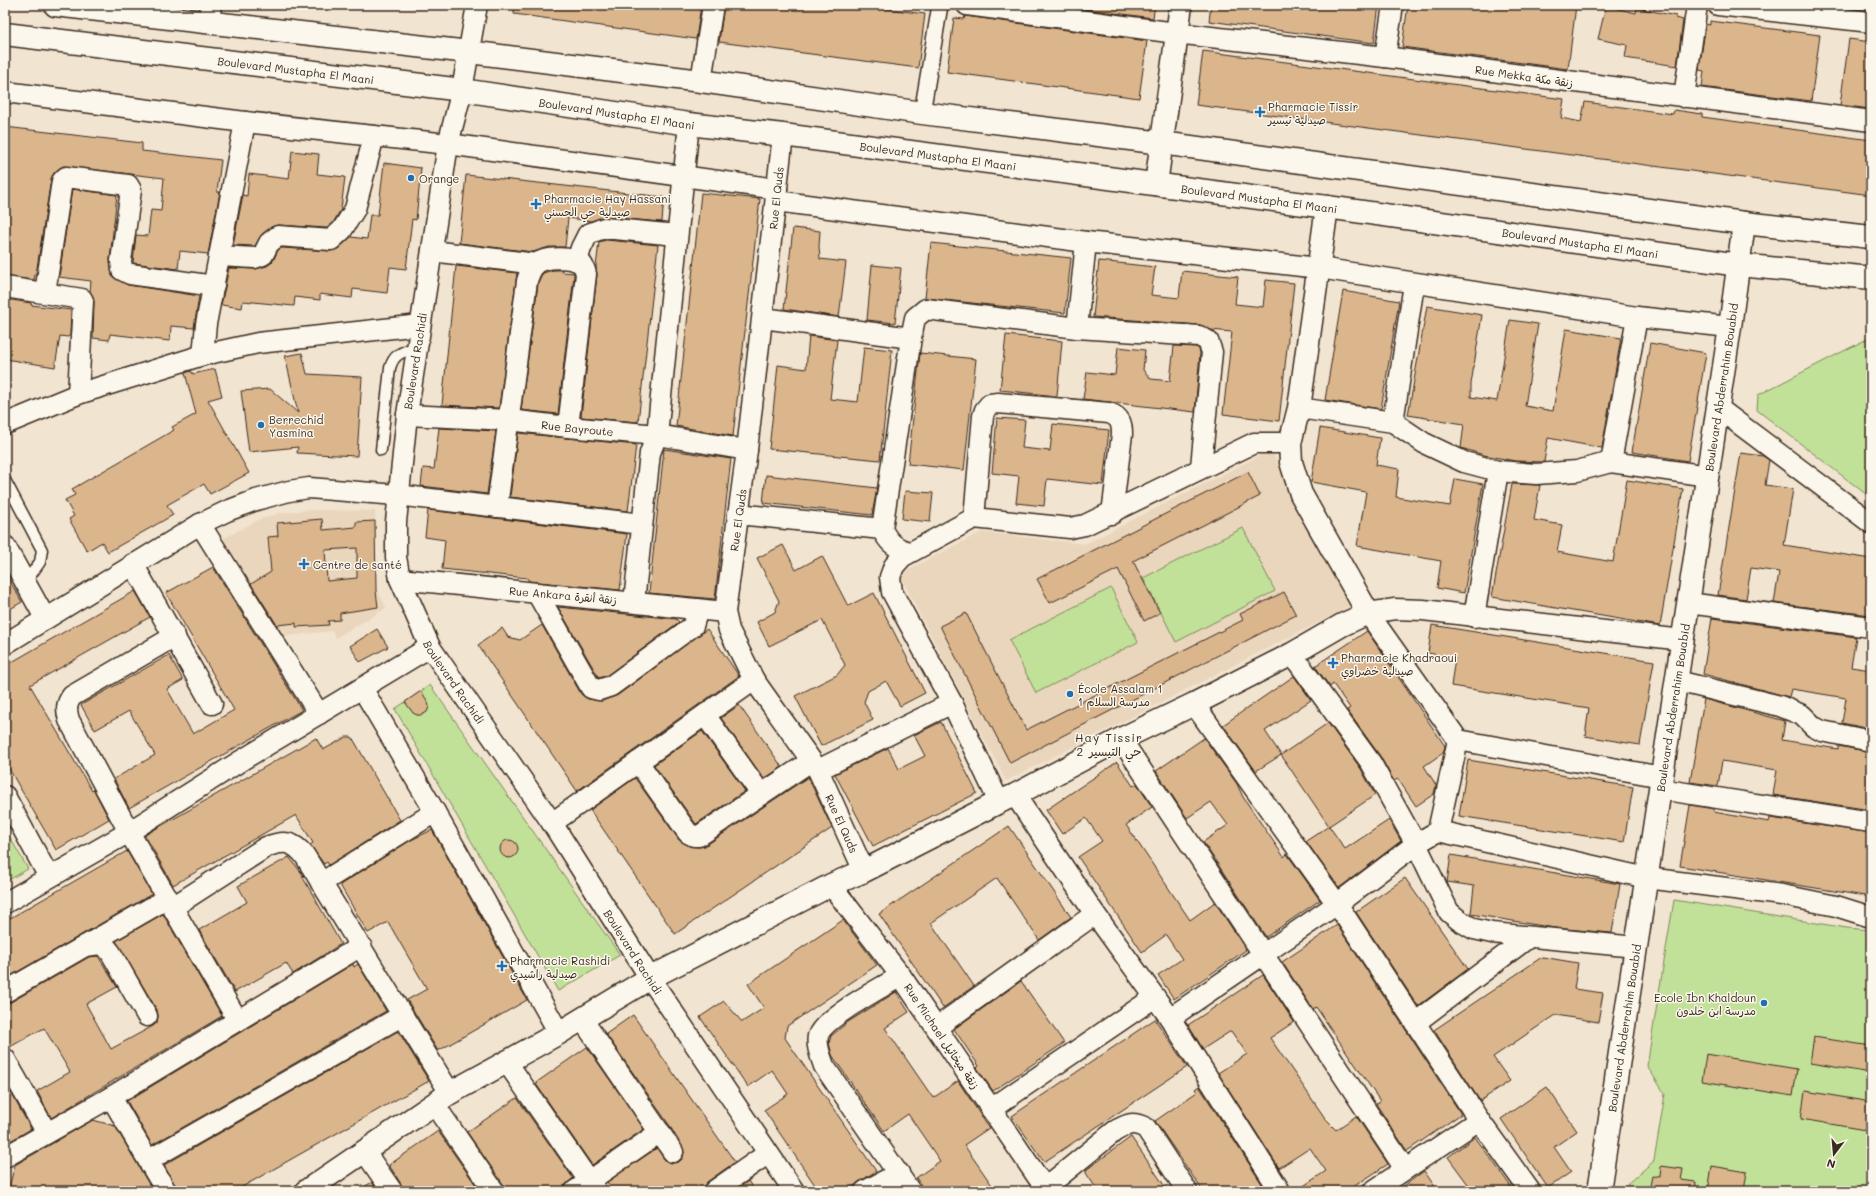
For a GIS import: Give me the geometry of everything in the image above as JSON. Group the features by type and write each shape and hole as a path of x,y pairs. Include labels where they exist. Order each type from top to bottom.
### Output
{"street":[{"path":"55,5 210,14 469,52 701,81 922,113 1162,143 1744,223 1871,237"},
{"name":"Boulevard Rachidi","path":"477,5 462,90 448,144 407,415 397,495 396,557 400,579 430,647 552,823 650,978 767,1154 794,1191"},
{"path":"701,81 713,5"},
{"path":"922,113 940,5"},
{"name":"Rue Mekka زنقة مكة","path":"967,5 1000,7 1176,33 1385,57 1871,122"},
{"path":"1156,184 1181,5"},
{"path":"1385,57 1393,5"},
{"path":"1684,97 1697,5"},
{"path":"1718,5 1871,22"},
{"name":"Boulevard Mustapha El Maani","path":"5,34 462,90 689,124 1156,184 1739,265 1871,278"},
{"path":"5,92 245,122 448,144 684,176 777,195 1086,242 1319,268 1414,284 1637,317 1730,327"},
{"path":"203,354 206,324 245,122"},
{"path":"634,602 650,453 657,436 689,124"},
{"name":"Rue El Quds","path":"783,135 747,450 725,612 729,630 754,680 814,766 864,871"},
{"path":"219,256 256,258 263,256 269,243 278,236 331,240 342,230 355,209 374,136"},
{"path":"45,293 62,182 66,177 128,185 130,187 131,190 121,261 122,270 130,274 214,286"},
{"path":"1327,207 1299,408 1290,443 1291,462 1301,494 1368,613 1458,740 1661,783 1871,822"},
{"name":"Boulevard Abderrahim Bouabid","path":"1599,1191 1708,476 1744,223"},
{"path":"577,262 581,248 588,234 604,228 677,235"},
{"path":"1077,328 1086,242"},
{"path":"432,250 536,264"},
{"path":"497,507 528,281 531,270 536,264 544,260 568,260 577,262 584,267 586,274 568,427"},
{"path":"1393,422 1414,284"},
{"path":"5,287 80,298 84,301 78,394"},
{"path":"909,552 897,548 886,539 882,529 915,318 926,309 1077,328 1199,336 1208,341 1212,352 1212,360 1201,467"},
{"path":"1611,462 1637,317"},
{"path":"763,318 911,338"},
{"path":"5,424 78,394 203,354 258,343 420,325"},
{"path":"974,518 983,416 985,410 990,404 998,403 1109,413 1117,416 1122,424 1122,429 1112,514"},
{"path":"1299,408 1393,422 1424,443 1464,462 1498,471 1536,474 1577,471 1611,462 1708,476"},
{"path":"1718,408 1871,523"},
{"name":"Rue Bayroute","path":"407,415 509,420 657,436 747,450"},
{"path":"1280,1191 1170,1018 1095,914 1007,798 952,703 892,592 890,577 894,566 909,552 974,518 1070,528 1085,525 1112,514 1201,467 1254,443 1290,443"},
{"path":"1474,617 1498,471"},
{"path":"5,644 200,524 227,511 289,491 309,488 397,495 642,524"},
{"path":"738,514 882,529"},
{"path":"200,524 319,714"},
{"path":"5,546 45,618"},
{"path":"133,564 212,704"},
{"name":"Rue Ankara زنقة أنقرة","path":"400,579 725,612"},
{"path":"537,593 591,688 599,690 611,686 693,626 698,609"},
{"path":"1688,603 1871,627"},
{"path":"306,1191 442,1099 506,1061 559,1033 650,978 831,885 864,871 1121,739 1194,704 1292,654 1342,625 1368,613 1395,609 1409,610 1683,640"},
{"path":"175,636 72,696 67,702 66,710 69,720 129,832 238,1021"},
{"path":"5,902 129,832 242,760 430,647"},
{"path":"1292,654 1371,763 1416,844 1449,912 1460,921 1474,929 1492,933 1636,947"},
{"path":"552,823 754,680"},
{"path":"1677,681 1780,706 1802,715 1814,727 1822,731 1871,741"},
{"path":"362,688 435,812 559,1033"},
{"path":"638,762 688,833 694,836 699,836 761,794 814,766 952,703"},
{"path":"1194,704 1337,904 1479,1120 1530,1191"},
{"path":"705,715 761,794"},
{"path":"1121,739 1405,1169"},
{"path":"1438,831 1458,740"},
{"path":"5,796 48,877"},
{"path":"321,883 435,812"},
{"path":"1170,1018 1337,904 1416,844 1438,831 1647,878 1782,895 1836,906 1871,917"},
{"path":"5,992 85,946 171,903 266,847 283,842 298,847 403,1015 442,1099 494,1191"},
{"name":"Rue Michael زنقة ميخائيل","path":"831,885 901,976 1046,1189"},
{"path":"937,1027 1095,914"},
{"path":"1415,1023 1529,937"},
{"path":"85,946 101,944 107,948 147,1016"},
{"path":"5,1157 111,1097 361,946"},
{"path":"901,976 829,1021 818,1036 819,1054 824,1066 910,1191"},
{"path":"991,1109 1155,998"},
{"path":"149,1160 403,1015"},
{"path":"582,1019 673,1152"},
{"path":"5,1059 47,1133"},
{"path":"506,1061 587,1188 660,1132"},
{"path":"111,1097 166,1191"},
{"path":"1373,1191 1479,1120"},
{"path":"1046,1189 1115,1131 1127,1124 1136,1124 1146,1128 1187,1191"},
{"path":"365,1152 392,1191"},
{"path":"714,1191 767,1154"},
{"path":"865,1191 899,1173"}],"lane":[{"path":"381,450 392,360 396,354 417,348"},
{"path":"5,480 42,550 40,562 25,583"}],"shaded area":[{"name":"École Assalam 1 مدرسة السلام 1","path":"1271,450 1351,606 1006,781 899,574 982,532 1085,544"},
{"name":"Centre de santé","path":"307,510 375,511 376,587 386,608 336,638 332,631 276,637 219,541 258,520 280,513"}],"green space":[{"path":"1871,337 1871,498 1757,410 1758,395"},
{"path":"1243,528 1275,591 1176,642 1143,578"},
{"path":"1111,588 1138,642 1036,693 1009,640"},
{"path":"430,685 620,955 558,991 395,709"},
{"path":"5,829 28,869 5,882"},
{"name":"Ecole Ibn Khaldoun مدرسة ابن خلدون","path":"1674,900 1847,928 1871,930 1871,1191 1627,1191 1628,1183 1654,1161 1665,1094 1647,1066"}],"building":[{"path":"514,5 701,5 696,39 514,14"},
{"path":"724,5 859,5 925,14 918,68 719,42"},
{"path":"1054,5 1155,5 1153,18"},
{"path":"1211,5 1379,5 1374,43 1209,21"},
{"path":"1408,5 1576,5 1568,69 1402,47"},
{"path":"1606,6 1636,13 1637,8 1676,16 1676,18 1683,20 1677,66 1625,58 1627,45 1598,39"},
{"path":"965,16 1147,41 1139,98 947,72 954,18 964,19"},
{"path":"1710,21 1820,35 1811,101 1702,87 1704,71 1699,70 1706,24 1710,25"},
{"path":"1849,39 1871,42 1871,109 1840,105"},
{"path":"1203,51 1564,99 1561,118 1581,122 1585,102 1673,114 1674,110 1702,114 1702,117 1871,140 1871,195 1196,105"},
{"path":"5,127 142,143 142,151 221,160 217,192 220,192 208,254 180,251 178,269 133,263 136,235 148,236 151,210 161,211 164,178 63,166 54,173 51,179 34,280 5,276"},
{"path":"292,151 319,154 317,174 345,177 341,209 333,223 327,228 278,225 271,227 262,234 255,246 233,245 243,195 247,196 249,174 289,179"},
{"path":"384,163 421,168 416,220 412,219 406,269 390,267 387,293 353,289 352,298 320,294 320,300 295,297 294,306 243,301 242,308 221,305 229,268 255,269 267,266 273,261 278,250 282,248 330,251 338,249 351,237 367,239 370,215 378,215"},
{"path":"466,175 664,197 662,222 605,217 591,221 568,218 565,247 549,247 533,252 459,243"},
{"path":"72,189 117,195 110,259 112,276 128,285 199,296 194,328 171,326 170,341 110,334 109,340 93,338 94,302 90,291 91,281 59,277"},
{"path":"701,193 760,199 733,436 676,426"},
{"path":"793,228 820,231 820,259 846,262 839,317 784,309"},
{"path":"606,240 658,245 638,422 581,417 597,275 596,267 599,242"},
{"path":"931,243 1071,258 1065,313 925,298"},
{"path":"1099,261 1155,267 1151,295 1179,298 1182,271 1238,277 1235,304 1263,307 1266,280 1294,283 1279,421 1223,414 1232,332 1211,330 1200,325 1093,317"},
{"path":"872,265 901,268 895,323 867,320"},
{"path":"456,266 517,273 499,408 442,405"},
{"path":"553,270 562,270 562,272 574,273 558,414 521,410 538,284 543,273"},
{"path":"1343,291 1399,301 1381,409 1325,400"},
{"path":"5,299 31,303 31,305 71,310 70,335 68,337 60,336 55,367 5,359"},
{"path":"1427,306 1482,315 1471,384 1471,397 1497,401 1510,320 1538,324 1525,406 1553,411 1566,329 1621,338 1602,448 1548,438 1544,462 1515,461 1484,455 1461,448 1464,424 1408,415"},
{"path":"1006,335 1062,341 1057,396 1000,390"},
{"path":"809,336 837,340 830,399 858,402 864,347 892,350 880,460 769,449 778,365 806,369"},
{"path":"1650,343 1706,353 1688,461 1632,452"},
{"path":"1174,346 1196,347 1199,349 1200,353 1195,412 1083,399 1087,372 1115,375 1118,347 1145,350 1143,370 1151,379 1170,381"},
{"path":"302,353 307,374 362,377 357,456 297,453 298,447 249,452 241,391 270,389 298,413 285,356"},
{"path":"920,353 976,359 964,470 908,464"},
{"path":"215,369 222,396 208,400 249,473 210,494 204,484 167,505 173,515 108,552 102,542 87,551 69,519 74,516 65,500 75,495 72,489 174,430 172,427 196,414 185,373 191,371 193,374"},
{"path":"997,418 1025,420 1022,448 1050,451 1053,424 1109,430 1103,485 1047,479 1044,506 1016,503 1019,476 992,473"},
{"path":"439,428 496,431 487,494 421,486 423,468 434,469"},
{"path":"1320,428 1380,438 1376,465 1399,469 1396,497 1450,506 1455,479 1483,484 1464,593 1437,588 1441,561 1357,546 1366,492 1311,482"},
{"path":"518,433 636,445 628,511 510,497"},
{"path":"664,449 731,459 715,599 649,593"},
{"path":"1741,453 1763,456 1769,460 1765,485 1793,489 1784,545 1871,559 1871,615 1774,603 1779,572 1751,568 1746,599 1718,595"},
{"path":"1248,472 1260,496 1133,561 1160,613 1144,621 1118,569 1050,603 1037,579"},
{"path":"766,475 877,488 872,515 763,503"},
{"path":"1627,480 1683,489 1660,626 1492,597 1512,484 1540,485 1534,520 1562,525 1557,552 1613,562"},
{"path":"905,491 933,493 930,522 902,519"},
{"path":"428,510 627,534 620,590 529,581 527,578 442,569 445,540 425,537"},
{"name":"Centre de santé","path":"322,519 323,530 356,527 356,522 375,521 376,591 378,607 340,613 340,620 328,621 329,625 296,627 296,623 277,625 251,584 271,572 268,537 278,536 277,523","holes":["357,548 357,578 327,581 325,550"]},
{"path":"783,545 796,570 822,556 848,606 874,593 925,693 900,706 886,681 868,691 864,702 873,720 821,746 795,696 837,675 845,665 835,645 822,620 769,646 757,622 775,612 779,601 757,558"},
{"path":"213,567 302,710 129,808 114,779 155,755 129,711 95,730 81,705 169,655 183,680 167,689 193,734 234,710 166,593"},
{"path":"5,573 22,602 5,612"},
{"path":"135,591 150,617 30,685 92,791 94,790 109,819 56,850 5,762 5,666"},
{"path":"1284,592 1296,615 1010,763 940,626 966,613 1026,730 1243,620 1240,614"},
{"path":"558,607 676,619 679,622 606,676 599,678"},
{"path":"1712,618 1856,637 1851,667 1871,670 1871,729 1842,723 1846,698 1791,689 1789,697 1703,674"},
{"path":"542,625 581,694 588,699 602,701 618,695 707,629 739,676 577,791 478,645 502,628 508,637 520,640"},
{"path":"1432,625 1654,661 1640,745 1585,736 1589,708 1451,686 1455,658 1428,653"},
{"path":"377,629 388,647 360,662 350,646"},
{"path":"1367,631 1445,746 1443,753 1424,766 1436,785 1434,794 1416,806 1398,779 1394,781 1380,756 1347,710 1350,708 1333,684 1330,687 1315,666"},
{"path":"1294,676 1311,700 1265,731 1281,755 1256,771 1223,725"},
{"path":"421,691 428,702 429,707 427,712 422,715 417,715 413,713 405,702"},
{"path":"1704,699 1785,721 1782,740 1838,749 1838,746 1871,752 1871,810 1773,795 1777,770 1722,761 1718,786 1690,782"},
{"path":"739,705 782,767 764,779 721,718"},
{"path":"941,722 977,793 873,846 835,774 888,748 899,769 925,756 914,735"},
{"path":"1328,723 1361,769 1375,795 1329,826 1281,755"},
{"path":"702,731 745,791 696,824 654,765"},
{"path":"346,737 352,737 400,820 329,865 327,862 324,864 310,845 313,843 296,815 173,885 145,835 316,738 323,750"},
{"path":"1204,738 1237,784 1243,797 1284,857 1287,854 1320,900 1266,937 1203,842 1228,825 1211,802 1187,818 1156,771"},
{"path":"1468,760 1633,787 1624,842 1459,816"},
{"path":"1117,762 1133,786 1137,784 1152,807 1126,825 1190,920 1215,902 1246,950 1174,999 1158,975 1182,959 1166,935 1142,952 1078,857 1102,841 1086,818 1062,834 1046,810"},
{"path":"808,777 832,828 675,934 590,810 635,778 679,840 689,846 699,847 705,846"},
{"path":"1690,805 1714,809 1714,812 1769,822 1770,818 1871,833 1871,897 1680,866"},
{"path":"1389,820 1401,841 1339,888 1306,841 1329,826 1345,849"},
{"path":"1009,826 1071,917 1039,940 997,878 931,923 974,986 943,1008 879,914"},
{"path":"432,830 527,1000 438,1051 407,1000 427,989 388,922 368,933 340,885 411,840"},
{"path":"505,840 513,840 518,845 516,856 513,858 505,858 500,853 500,845"},
{"path":"127,851 152,894 5,979 5,921"},
{"path":"1451,855 1620,884 1612,933 1555,928 1471,914 1474,886 1447,882"},
{"path":"289,857 304,876 302,876 341,944 293,974 286,963 235,992 199,930 247,902 238,886"},
{"path":"1405,878 1468,969 1418,1006 1356,912"},
{"path":"163,914 222,1016 51,1118 37,1091 70,1072 44,1028 8,1048 5,1048 5,1003 11,1002 89,957 98,956 117,987 86,1004 111,1049 153,1026 157,1023 157,1010 116,941"},
{"path":"843,920 877,965 787,1026 785,1038 876,1171 846,1191 819,1191 764,1110 788,1094 772,1070 748,1087 700,1017 724,1001 742,1022 764,1008 748,984"},
{"path":"1337,925 1461,1114 1407,1151 1376,1104 1380,1101 1316,1007 1313,1009 1282,962"},
{"path":"1542,957 1578,963 1574,989 1603,993 1598,1022 1556,1015 1539,1026 1493,1057 1510,1081 1480,1101 1434,1030"},
{"path":"353,964 354,967 358,964 386,1011 152,1145 127,1101"},
{"path":"1263,975 1294,1022 1270,1038 1327,1121 1336,1130 1356,1116 1388,1164 1347,1191 1296,1191 1326,1171 1310,1148 1279,1168 1218,1073 1247,1054 1231,1031 1203,1049 1188,1025"},
{"path":"1021,981 1064,1043 993,1091 977,1068 979,1066 954,1029"},
{"path":"896,992 909,1012 885,1028 933,1098 958,1081 989,1128 964,1145 996,1191 925,1191 916,1178 940,1161 908,1114 884,1131 832,1055 829,1043 831,1036 848,1022"},
{"path":"633,1015 735,1162 707,1182 703,1191 613,1191 607,1182 657,1148 664,1159 673,1163 680,1161 684,1152 670,1126 606,1034"},
{"path":"1155,1019 1187,1067 1044,1162 1012,1116"},
{"path":"398,1031 429,1081 235,1191 177,1191 164,1165"},
{"path":"1814,1037 1871,1046 1871,1073 1810,1063"},
{"path":"587,1047 644,1129 592,1165 536,1084"},
{"path":"1706,1054 1797,1069 1793,1096 1702,1081"},
{"path":"5,1082 31,1129 5,1144"},
{"path":"1199,1086 1262,1184 1251,1191 1203,1191 1155,1121 1197,1092 1195,1089"},
{"path":"1547,1087 1577,1131 1554,1147 1571,1172 1548,1188 1501,1119"},
{"path":"1805,1091 1871,1102 1871,1131 1801,1119"},
{"path":"517,1098 573,1178 559,1191 505,1191 503,1184 467,1132"},
{"path":"93,1120 115,1126 153,1191 91,1191 87,1189 82,1191 8,1191 15,1165"},
{"path":"438,1131 480,1191 403,1191 401,1184 389,1165"},
{"path":"1131,1137 1168,1191 1098,1191 1086,1173 1086,1170"},
{"path":"1475,1137 1514,1191 1473,1191 1448,1157"},
{"path":"1661,1166 1683,1169 1681,1180 1696,1182 1695,1191 1649,1191 1652,1176 1660,1177"},
{"path":"1712,1166 1747,1172 1744,1191 1708,1191"},
{"path":"1424,1171 1438,1191 1397,1191"},
{"path":"748,1181 755,1191 734,1191"},
{"path":"372,1182 378,1191 358,1191"}],"place":[{"name":"Pharmacie Tissir صيدلية تيسير","path":"1260,112"},
{"name":"Orange","path":"411,178"},
{"name":"Pharmacie Hay Hassani صيدلية حي الحسني","path":"536,204"},
{"name":"Berrechid Yasmina","path":"261,425"},
{"name":"Centre de santé","path":"304,564"},
{"name":"Pharmacie Khadraoui صيدلية خضراوي","path":"1333,663"},
{"name":"École Assalam 1 مدرسة السلام 1","path":"1070,694"},
{"name":"Pharmacie Rashidi صيدلية راشيدي","path":"502,966"},
{"name":"Ecole Ibn Khaldoun مدرسة ابن خلدون","path":"1764,1003"}],"district":[{"name":"Hay Tissir 2 حي التيسير","path":"1109,744"}]}
